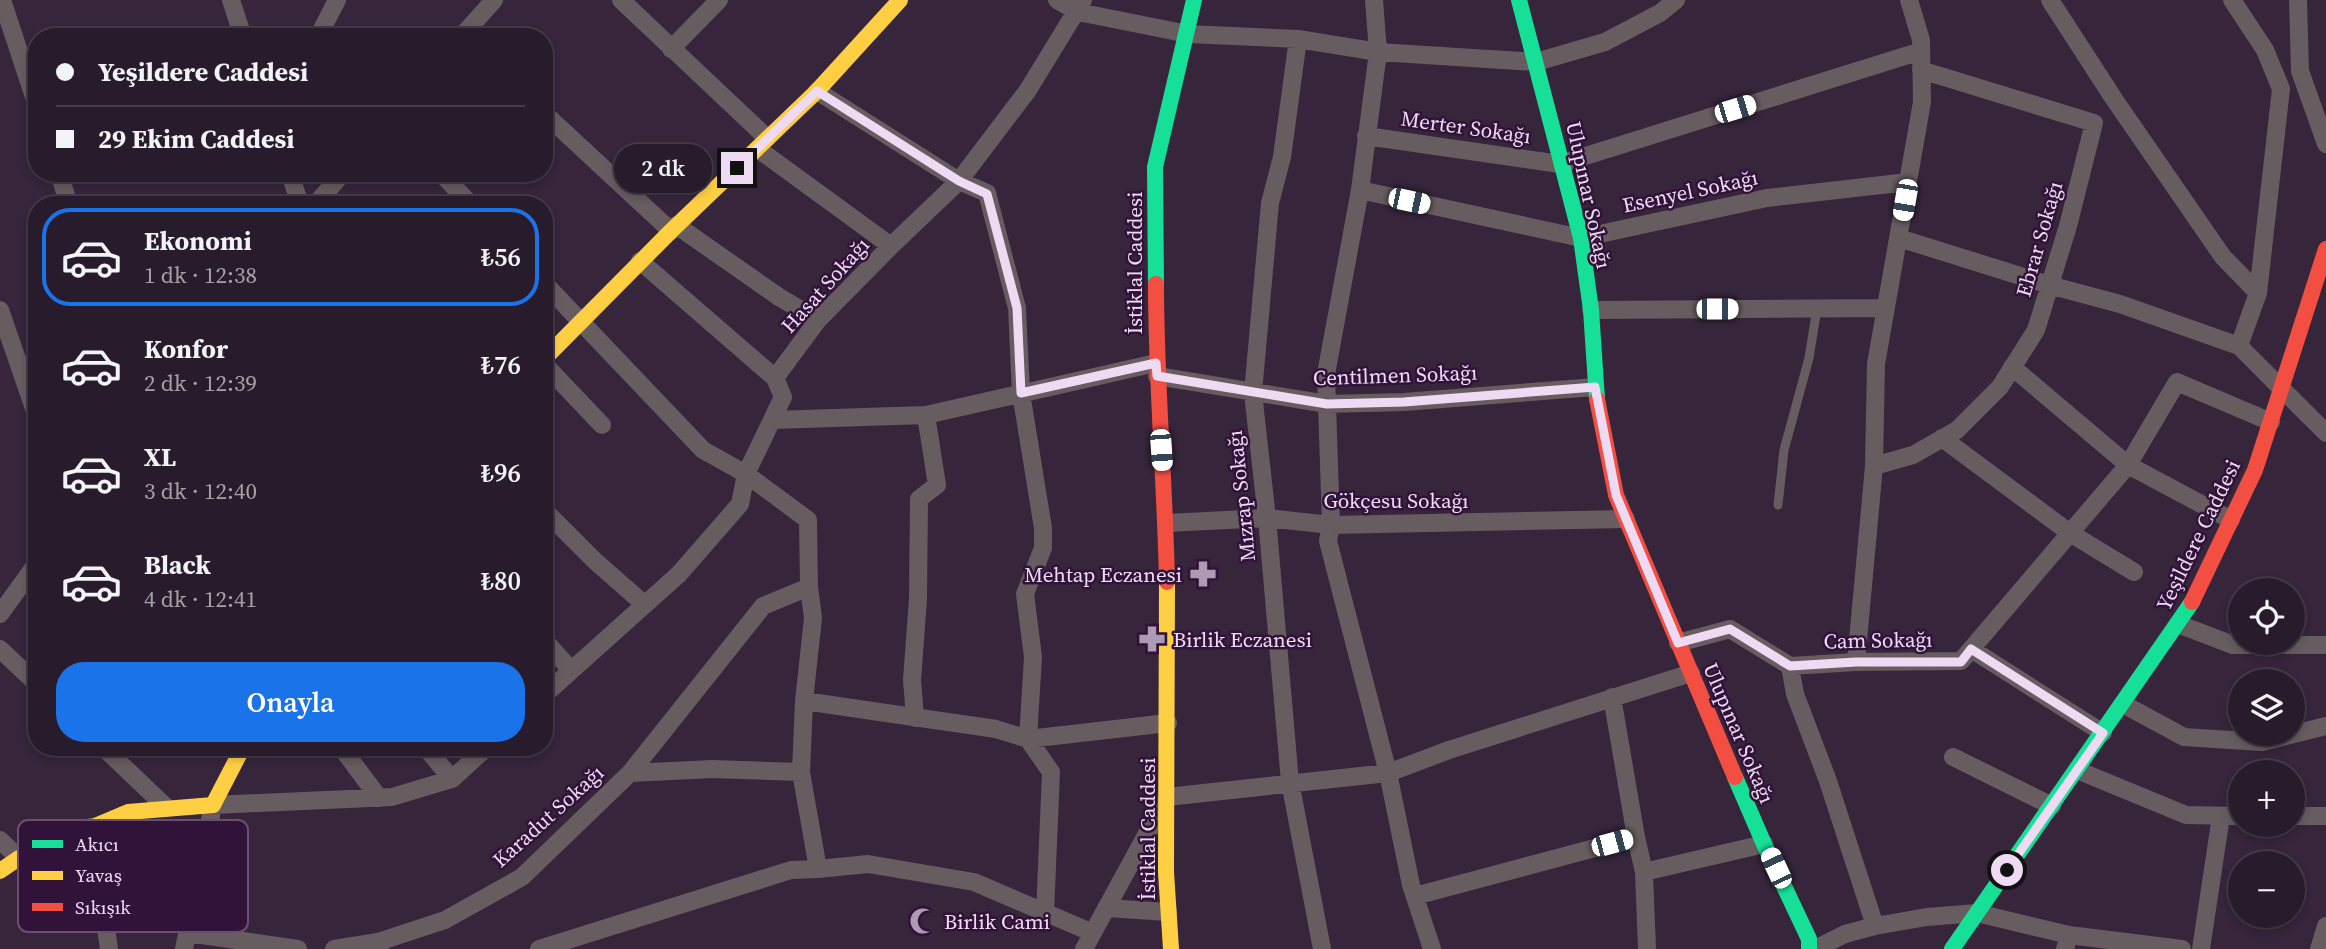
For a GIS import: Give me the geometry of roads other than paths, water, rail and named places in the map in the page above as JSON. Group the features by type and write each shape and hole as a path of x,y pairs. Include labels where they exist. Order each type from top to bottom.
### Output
{"street":[{"path":"2,0 28,79"},
{"path":"231,0 240,28"},
{"path":"323,28 337,0"},
{"path":"469,28 494,0"},
{"path":"621,0 762,144 891,246"},
{"path":"671,49 719,0"},
{"path":"553,352 673,228 817,91 900,0"},
{"path":"1057,0 1188,34 1298,39 1378,51 1536,62 1605,42 1660,13 1676,0"},
{"name":"İstiklal Caddesi","path":"1171,949 1166,872 1166,523 1156,370 1155,167 1194,0"},
{"path":"1374,0 1378,51 1360,190 1326,374 1331,525 1328,541 1388,773 1415,896 1432,949"},
{"name":"Ulupınar Sokağı","path":"1519,0 1581,238 1591,310 1595,387 1616,495 1764,844 1809,939 1809,949"},
{"path":"1856,662 1874,466 1877,364 1922,102 1921,40 1909,0"},
{"path":"2050,0 2114,99 2223,257 2258,293"},
{"path":"2232,0 2265,50 2281,89 2258,293 2239,346"},
{"path":"2298,0 2300,71 2326,144"},
{"name":"Hasat Sokağı","path":"775,378 818,320 959,181 1028,90 1080,6"},
{"name":"Mızrap Sokağı","path":"1298,39 1282,157 1270,203 1253,393 1290,782 1322,949"},
{"name":"Merter Sokağı","path":"1366,136 1560,164 1921,51"},
{"name":"Ebrar Sokağı","path":"1874,466 1913,455 1957,430 2000,387 2036,330 2068,226 2094,123 1921,70"},
{"path":"817,91 959,181 987,194 1017,308 1021,393 1043,528 1043,548 1025,594 1033,657 1028,739 1051,772 1045,913"},
{"path":"553,121 673,228 818,320"},
{"name":"Esenyel Sokağı","path":"1360,190 1581,238 1768,198 1908,181"},
{"path":"323,196 335,182"},
{"path":"449,182 463,196"},
{"path":"1899,238 2049,285 2120,304 2239,346 2326,433"},
{"name":"Yeşildere Caddesi","path":"1952,949 2189,608 2255,470 2326,249"},
{"path":"553,687 679,574 740,503 746,474 783,397 775,378 640,261"},
{"path":"553,292 703,450 746,474 808,520 809,587 813,618 800,772 818,869"},
{"path":"1591,310 1886,308"},
{"path":"0,310 28,391"},
{"path":"2012,367 2128,465 2231,520"},
{"path":"772,421 926,415 1021,393 1156,370"},
{"name":"Centilmen Sokağı","path":"1156,370 1253,393 1327,404 1404,402 1595,387"},
{"path":"553,372 602,425"},
{"path":"2103,733 1971,649 2128,465 2177,382 2271,422"},
{"path":"915,718 912,680 918,599 919,499 937,485 926,415"},
{"path":"1942,438 2070,533 2134,572"},
{"path":"553,519 644,604"},
{"name":"Gökçesu Sokağı","path":"1166,523 1267,519 1331,525 1626,519"},
{"path":"0,614 28,575"},
{"path":"629,773 763,606 809,587"},
{"path":"2178,624 2233,645 2326,645"},
{"path":"1678,643 1730,629 1790,666 1795,694 1828,781 1875,926"},
{"path":"0,649 28,675"},
{"name":"Cam Sokağı","path":"1790,666 1856,662 1961,662 1971,649"},
{"path":"553,650 571,670"},
{"path":"1084,949 1167,797 1388,773 1449,750 1691,673"},
{"path":"1612,697 1644,872 1647,949"},
{"path":"804,701 996,729 1028,739 1168,723"},
{"path":"2123,704 2184,737 2262,742 2326,726"},
{"path":"112,756 167,808"},
{"path":"210,820 213,806 238,756"},
{"path":"348,756 379,798"},
{"path":"433,756 452,779"},
{"path":"107,820 128,811 392,797 452,779 477,756"},
{"path":"1953,757 2052,806"},
{"name":"Karadut Sokağı","path":"334,949 379,946 446,920 522,877 629,773 712,769 800,772"},
{"path":"2077,770 2186,815 2228,816"},
{"path":"2201,949 2221,816"},
{"path":"2305,816 2326,816"},
{"path":"1415,896 1636,837"},
{"path":"0,840 18,857"},
{"path":"1644,872 1764,844"},
{"path":"0,871 18,859"},
{"path":"539,949 791,870 868,864 974,882 1093,933"},
{"path":"1106,908 1168,912"},
{"path":"1815,949 1845,934 1875,926 1927,917 1978,913 2067,942 2182,949"},
{"path":"2319,949 2326,926"},
{"path":"186,941 298,949"}],"lane":[{"path":"1778,505 1784,450 1809,358 1817,308"}],"place":[{"name":"Mehtap Eczanesi","path":"1203,574"},
{"name":"Birlik Eczanesi","path":"1152,639"},
{"name":"Birlik Cami","path":"923,921"}]}
